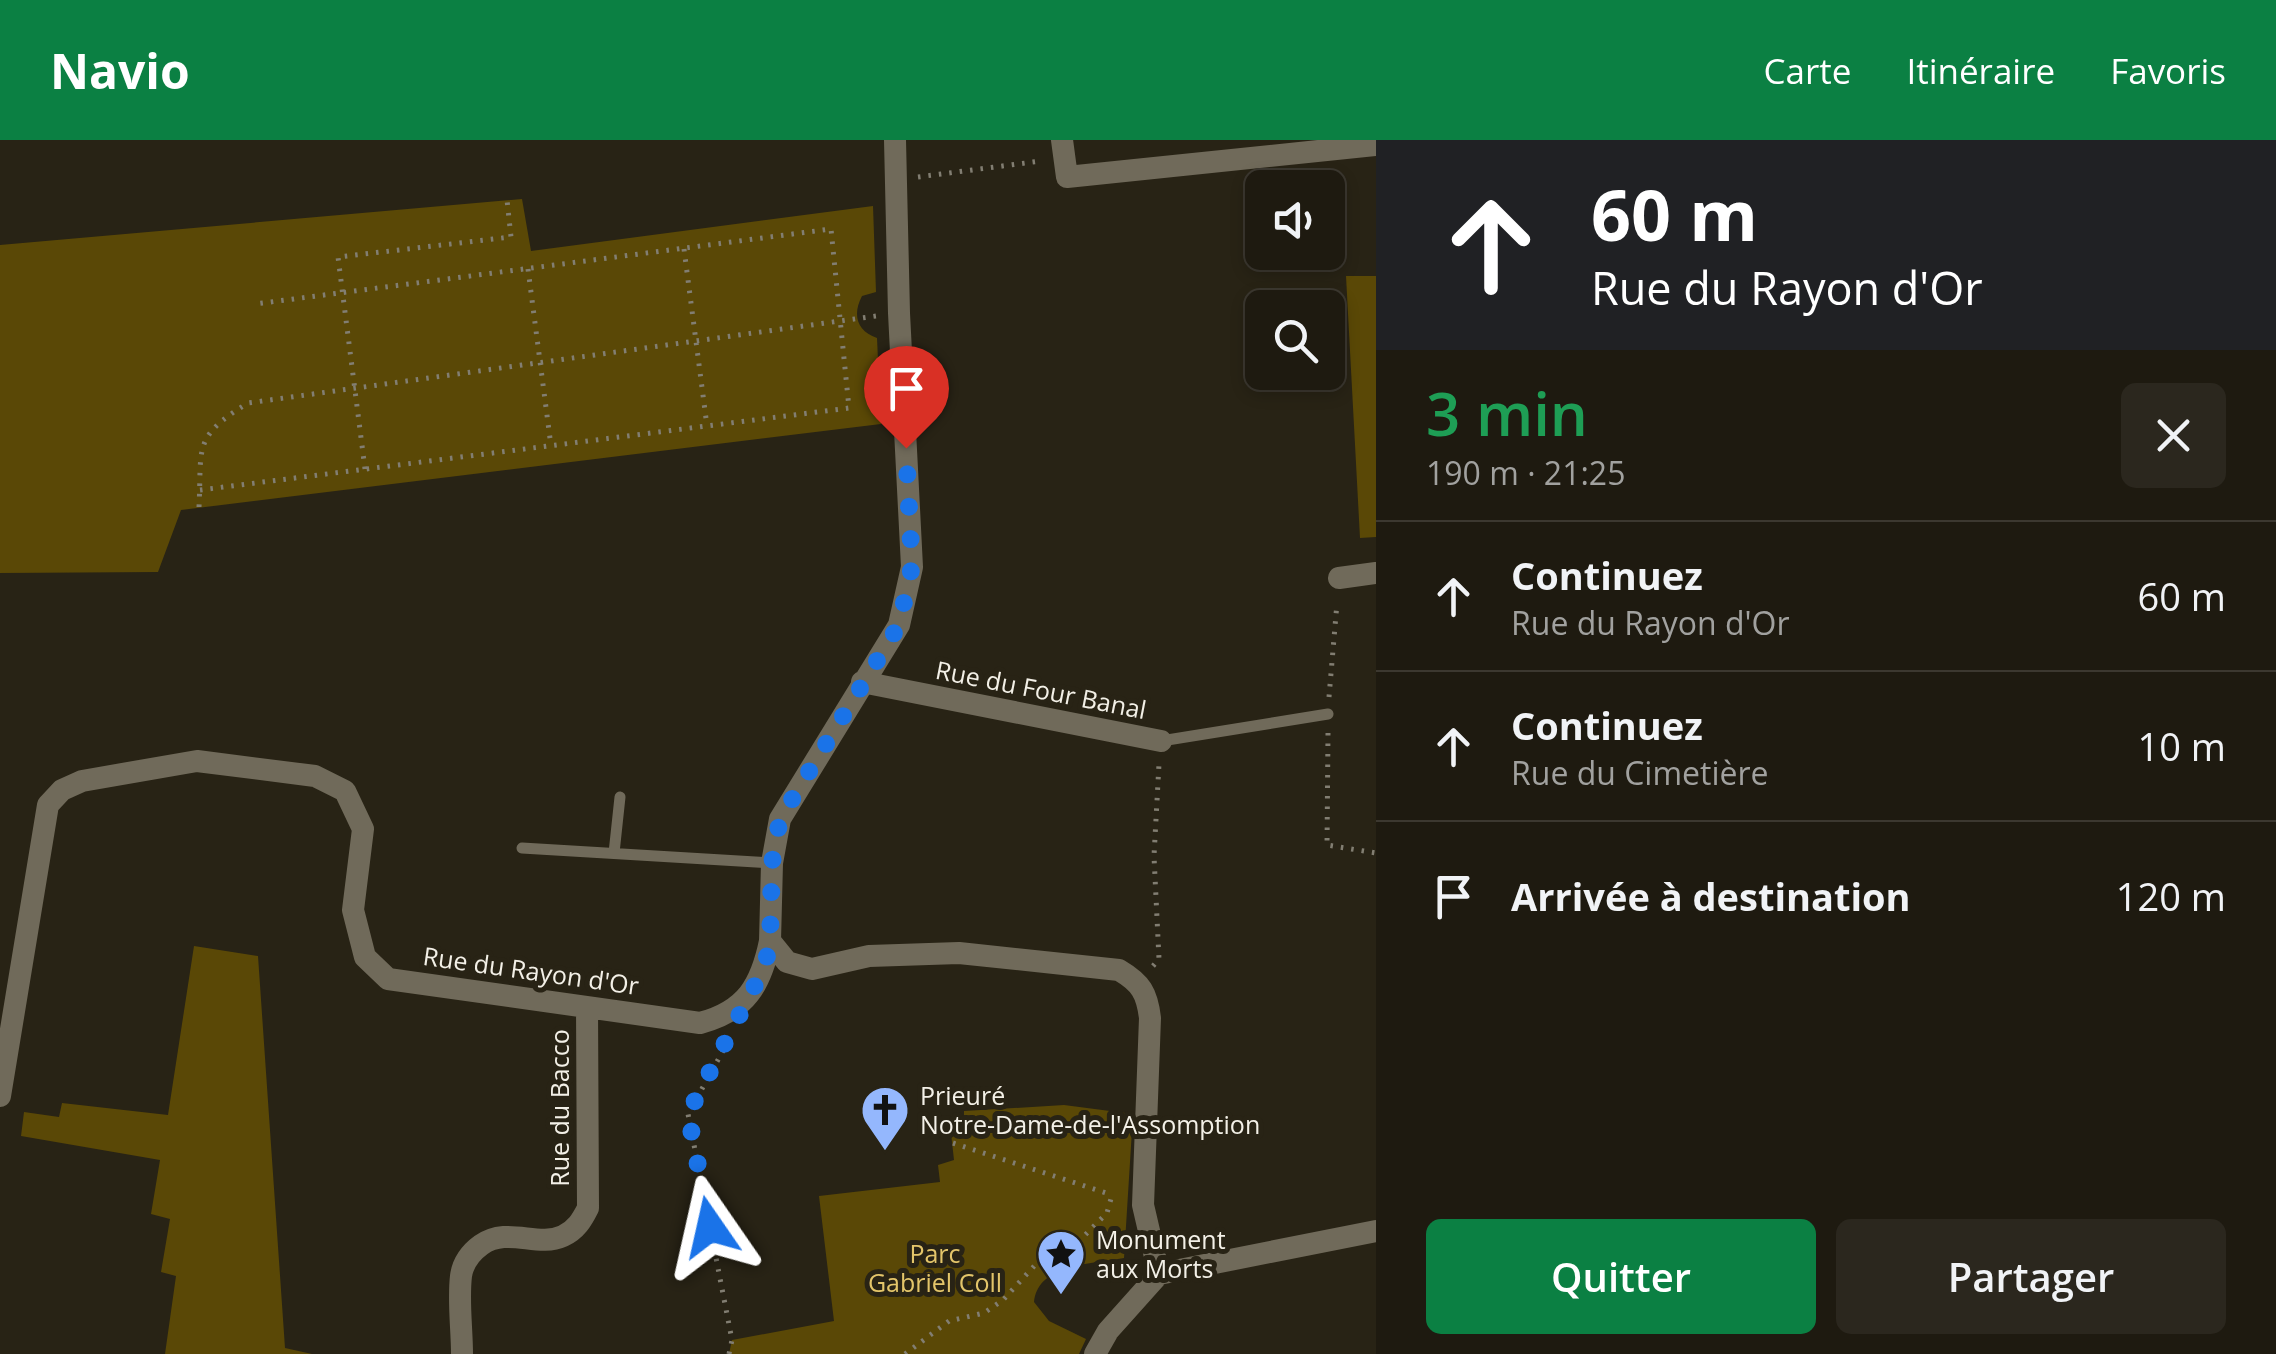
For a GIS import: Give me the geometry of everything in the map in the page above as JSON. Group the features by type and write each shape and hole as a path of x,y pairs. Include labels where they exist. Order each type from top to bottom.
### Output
{"street":[{"path":"755,988 770,941 772,863 780,819 899,625 912,566 895,140"},
{"path":"1063,149 1067,177 1376,144"},
{"path":"1340,578 1376,573"},
{"name":"Rue du Four Banal","path":"862,682 1161,742"},
{"name":"Rue du Rayon d'Or","path":"0,1096 48,805 62,790 82,781 197,761 315,776 345,791 364,830 353,910 364,957 388,978 700,1023 720,1018 755,988"},
{"path":"770,941 787,962 812,968"},
{"path":"755,988 812,968 869,956 960,954 1120,970 1138,981 1148,998 1150,1018 1144,1205 1159,1274"},
{"name":"Rue du Bacco","path":"462,1354 461,1274 470,1254 488,1240 508,1235 547,1240 562,1237 578,1226 588,1208 586,1007"},
{"path":"1094,1354 1108,1331 1159,1274 1376,1231"}],"lane":[{"name":"Rue du Four Banal","path":"1161,742 1328,714"},
{"path":"614,853 620,798"},
{"path":"522,848 772,863"}],"path":[{"path":"896,180 1063,149"},
{"path":"365,470 338,257 511,236 508,200"},
{"path":"200,490 849,408 831,229 255,304"},
{"path":"684,248 707,426"},
{"path":"528,269 551,446"},
{"path":"199,507 202,442 216,422 248,403 899,313"},
{"path":"1138,981 1159,959 1154,856 1161,742"},
{"path":"729,1354 732,1340 688,1114 731,1036"},
{"path":"952,1143 1144,1205"},
{"path":"905,1354 949,1322 984,1313 1003,1300 1037,1263 1084,1236 1107,1213 1112,1195"}],"green space":[{"path":"522,199 531,251 873,206 876,292 862,296 857,316 861,327 877,338 881,424 181,510 158,572 0,573 0,245"},
{"path":"1346,276 1376,276 1376,537 1360,538"},
{"path":"194,946 258,956 285,1348 312,1354 165,1354 176,1276 161,1272 170,1219 151,1214 160,1160 21,1136 24,1112 59,1117 62,1103 168,1115"},
{"name":"Parc Gabriel Coll","path":"1064,1105 1133,1114 1124,1258 1056,1273 1038,1289 1034,1302 1049,1321 1086,1339 1079,1354 729,1354 732,1340 834,1321 819,1196 940,1182 938,1165 954,1160 950,1124 964,1122 964,1111"}],"place":[{"name":"Prieuré Notre-Dame-de-l'Assomption","path":"885,1152"},
{"name":"Monument aux Morts","path":"1061,1296"}],"route":[{"path":"710,1227 688,1114 765,966 770,941 772,863 780,819 899,625 912,566 906,448"}]}
